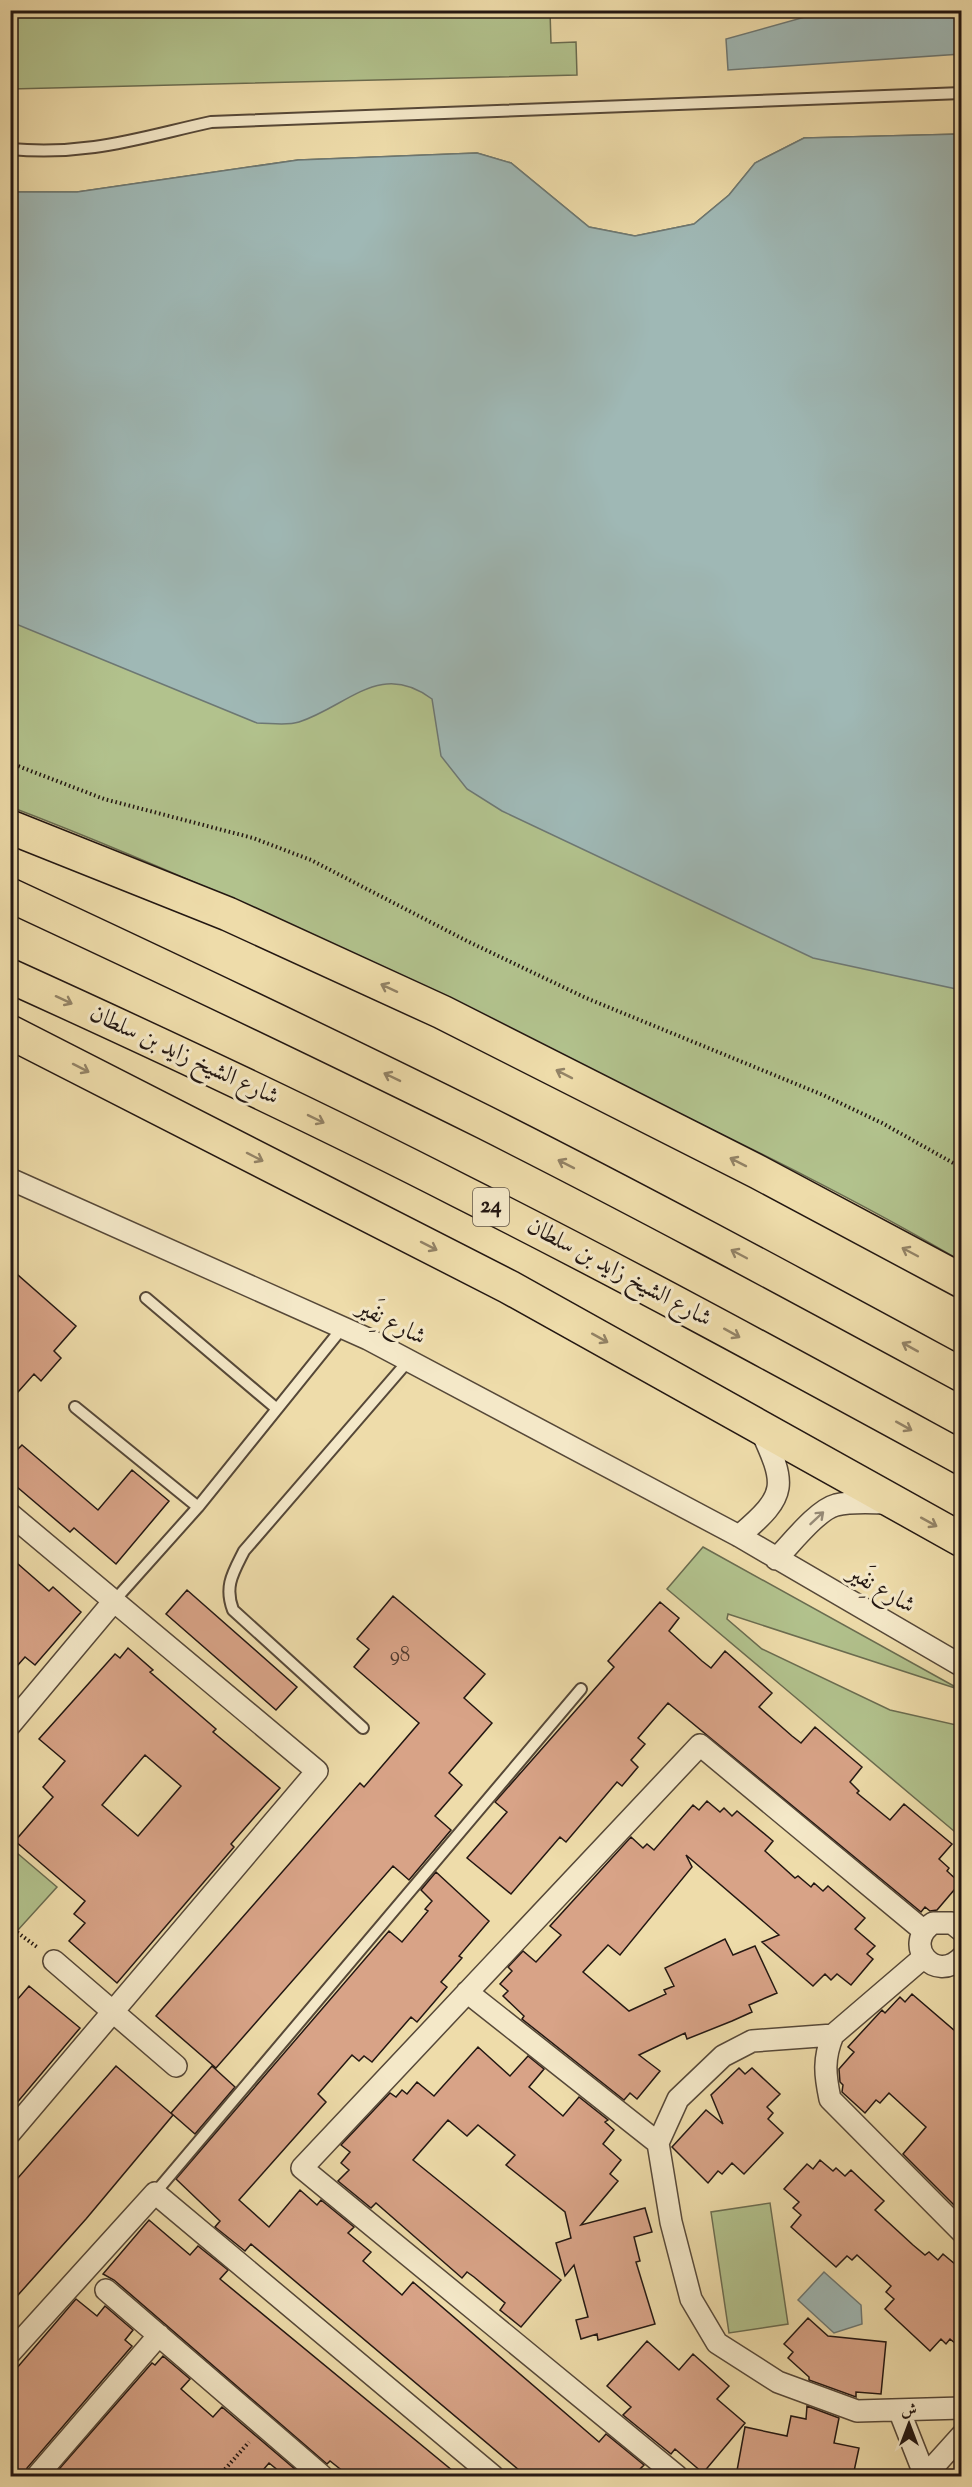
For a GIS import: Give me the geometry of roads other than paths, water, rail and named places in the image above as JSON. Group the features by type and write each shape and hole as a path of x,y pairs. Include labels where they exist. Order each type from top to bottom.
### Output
{"main road":[{"path":"10,826 228,914 431,1007 758,1172 962,1281"},
{"path":"10,896 228,996 486,1123 741,1255 962,1376"},
{"name":"شارع الشيخ زايد بن سلطان","path":"10,976 205,1065 460,1191 713,1322 962,1458"},
{"path":"10,1032 509,1287 962,1540"}],"street":[{"name":"شارع نِفَير","path":"10,1179 343,1327 408,1360 739,1536 962,1665"},
{"path":"739,1536 767,1513 777,1497 780,1480 776,1462 760,1428"},
{"path":"776,1559 820,1514 833,1506 847,1503 896,1503"},
{"path":"10,1514 317,1771 10,2133"},
{"path":"10,1725 114,1601"},
{"path":"677,2476 302,2168 700,1745 924,1931"},
{"path":"960,1927 939,1922 924,1931 920,1944 924,1958 929,1963 942,1967 950,1966 961,1958"},
{"path":"924,1958 833,2036 825,2054 825,2063 830,2099 962,2232"},
{"path":"54,1961 176,2066"},
{"path":"467,1992 658,2143"},
{"path":"833,2036 752,2041 723,2056 678,2098 658,2143 671,2222 691,2299 717,2343 778,2382 857,2411 962,2408"},
{"path":"10,2353 155,2193 494,2476"},
{"path":"106,2290 322,2476"},
{"path":"37,2476 159,2335"},
{"path":"899,2410 925,2476 962,2435"}],"lane":[{"path":"10,149 73,151 110,147 211,122 962,93"},
{"path":"146,1298 278,1408"},
{"path":"114,1601 198,1508 343,1327"},
{"path":"363,1728 232,1610 227,1595 230,1578 244,1551 408,1360"},
{"path":"75,1407 198,1508"},
{"path":"155,2193 581,1689"}],"water":[{"path":"830,10 961,11 961,54 728,70 726,39"},
{"path":"961,134 961,990 813,958 502,811 467,789 441,756 432,699 413,688 396,684 380,685 364,690 299,722 257,723 11,622 11,192 77,192 298,160 477,153 511,163 589,227 635,236 694,224 729,195 755,163 804,138"},
{"path":"824,2272 861,2305 862,2324 834,2333 798,2300"}]}
